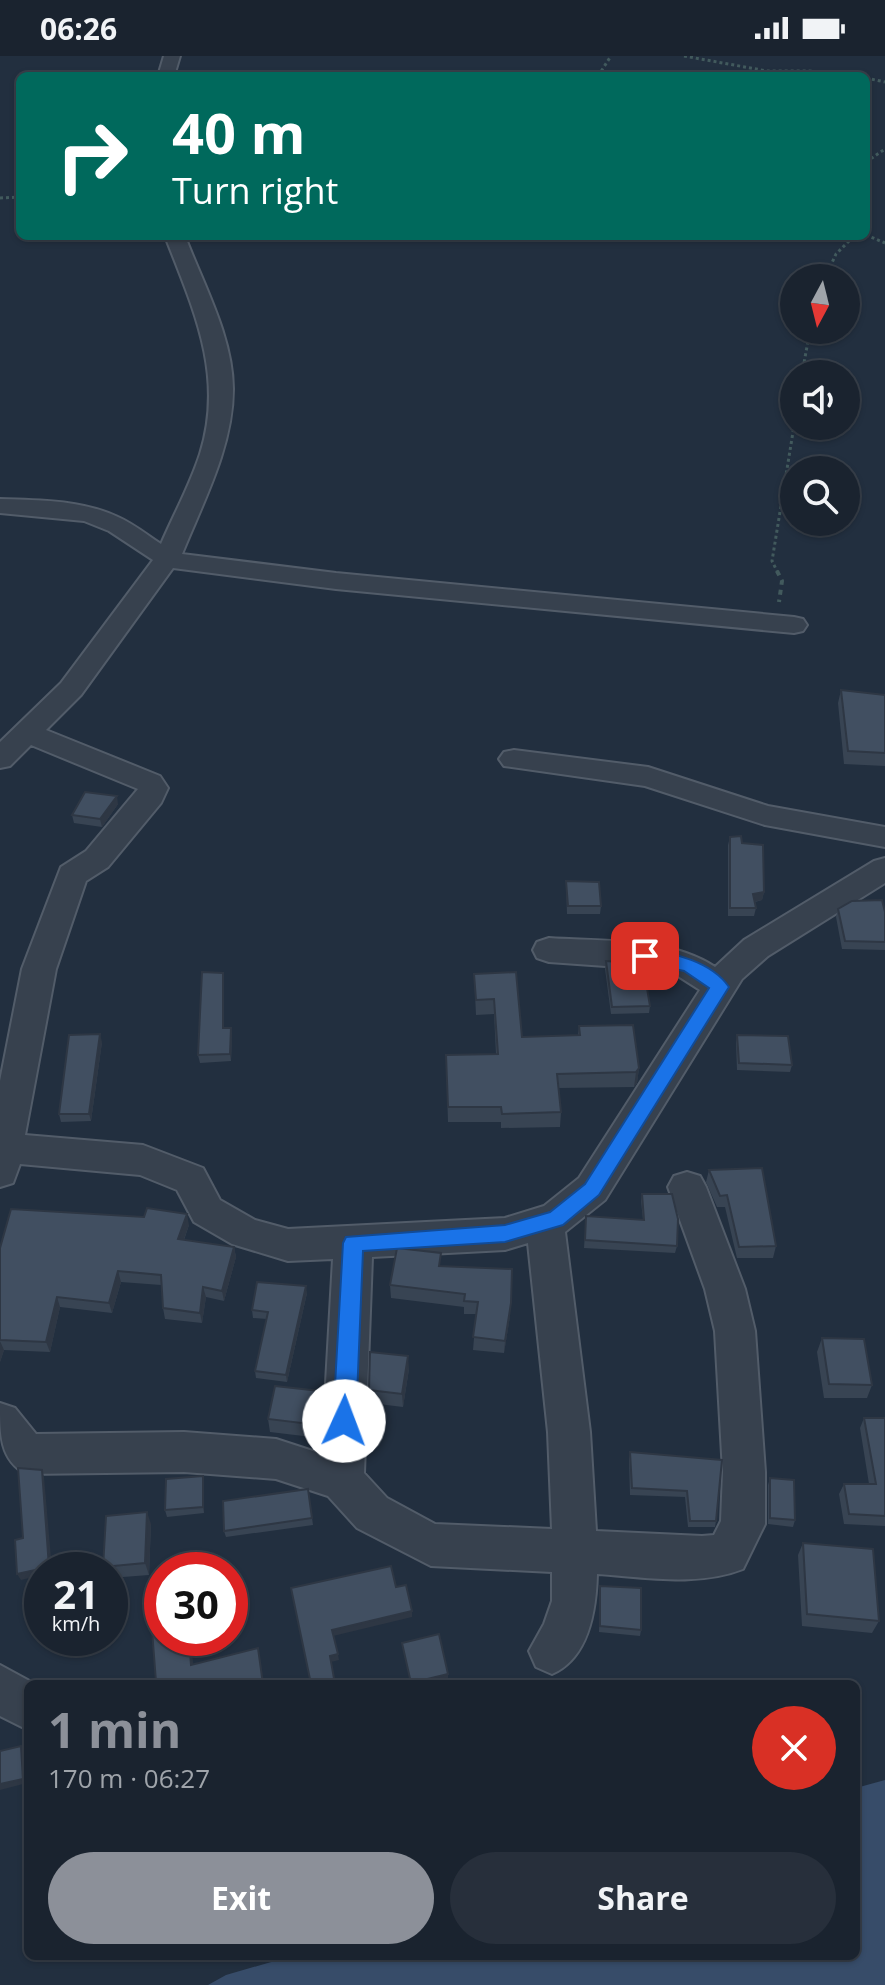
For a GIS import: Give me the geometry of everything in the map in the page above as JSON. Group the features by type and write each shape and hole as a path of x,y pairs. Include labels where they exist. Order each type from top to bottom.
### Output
{"street":[{"path":"0,759 71,689 167,559 212,453 222,389 212,332 177,240"},
{"path":"0,506 93,516 116,525 167,559 369,583 643,607 784,624"},
{"path":"25,732 150,783 153,788 150,796 97,859 72,875 39,969 2,1156 143,1160 190,1179 207,1211 245,1233 288,1245 505,1234 556,1219 592,1189 730,970 756,948 885,869"},
{"path":"514,759 648,777 765,815 885,837"},
{"path":"549,950 664,958 690,967 720,987"},
{"path":"0,1422 26,1454 184,1452 276,1459 342,1480 372,1513 431,1545 702,1558 727,1554 743,1524 744,1472 735,1331 725,1289 687,1187"},
{"path":"545,1222 569,1432 575,1551 574,1601 563,1637 552,1651"},
{"path":"342,1480 353,1243"},
{"path":"0,1688 24,1704"}],"path":[{"path":"605,56 611,56"},
{"path":"684,56 767,71 817,72"},
{"path":"830,264 849,240"},
{"path":"784,624 782,590 772,561 792,440"}],"water":[{"path":"885,1780 885,1985 208,1985 226,1975 278,1960 860,1960 860,1787"}],"building":[{"path":"841,690 885,695 885,753 848,751"},
{"path":"85,792 117,796 100,819 72,815"},
{"path":"741,836 742,843 763,845 764,892 753,894 756,908 730,908 730,837"},
{"path":"566,881 599,882 601,906 568,906"},
{"path":"882,900 885,942 845,941 838,909 852,901"},
{"path":"606,961 643,964 650,1006 612,1007"},
{"path":"202,972 223,973 223,1028 231,1028 230,1054 198,1055"},
{"path":"516,972 522,1037 580,1035 579,1026 633,1025 639,1068 636,1072 557,1074 561,1112 502,1114 501,1107 448,1107 446,1055 498,1054 494,999 476,1000 474,974"},
{"path":"100,1034 89,1114 59,1114 69,1035"},
{"path":"737,1035 788,1036 792,1065 739,1063"},
{"path":"762,1168 776,1246 739,1247 727,1195 720,1196 709,1170"},
{"path":"642,1194 672,1194 678,1219 677,1246 585,1240 586,1216 644,1220"},
{"path":"147,1208 187,1214 178,1239 234,1247 222,1291 203,1287 200,1313 163,1308 161,1275 118,1271 109,1303 57,1297 46,1342 0,1340 0,1248 11,1209 144,1217"},
{"path":"397,1248 441,1253 439,1266 512,1269 505,1341 473,1337 478,1302 464,1301 465,1294 390,1285"},
{"path":"257,1282 306,1286 286,1375 255,1371 268,1312 252,1310"},
{"path":"822,1338 864,1339 872,1385 829,1384"},
{"path":"370,1352 408,1356 402,1394 369,1390"},
{"path":"275,1386 320,1391 318,1425 268,1419"},
{"path":"864,1418 885,1418 885,1516 849,1514 844,1484 876,1484"},
{"path":"630,1452 722,1460 716,1521 690,1521 687,1491 632,1488"},
{"path":"18,1468 42,1470 48,1552 24,1552 24,1572 17,1574 15,1540 23,1538"},
{"path":"203,1476 203,1507 165,1510 166,1479"},
{"path":"770,1478 794,1480 795,1520 770,1518"},
{"path":"308,1489 312,1518 224,1531 223,1501"},
{"path":"147,1512 144,1563 128,1565 128,1552 104,1552 106,1516"},
{"path":"803,1543 873,1549 879,1621 807,1614"},
{"path":"391,1566 396,1587 406,1585 412,1611 332,1630 338,1654 330,1656 334,1680 310,1680 291,1588"},
{"path":"600,1586 641,1588 641,1630 600,1626"},
{"path":"439,1634 448,1674 410,1680 402,1643"},
{"path":"258,1648 262,1680 156,1680 154,1656 190,1656 191,1665 226,1656 248,1656 248,1651"},
{"path":"21,1746 23,1779 0,1784 0,1751"}],"route":[{"path":"344,1421 353,1243 505,1234 556,1219 592,1189 720,987 690,967 664,958 645,956"}]}
